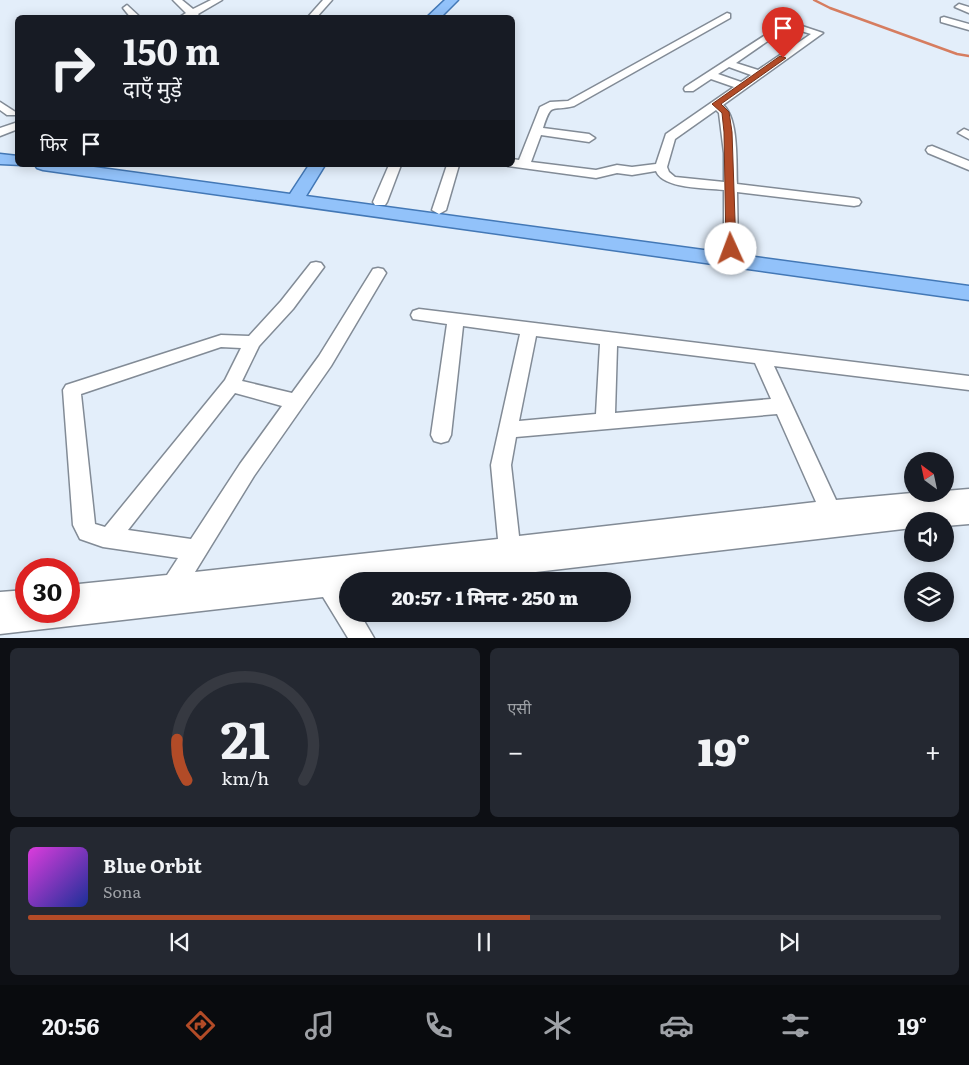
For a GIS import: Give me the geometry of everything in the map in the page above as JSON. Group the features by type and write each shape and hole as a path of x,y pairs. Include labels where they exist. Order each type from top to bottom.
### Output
{"main road":[{"path":"435,15 452,0"},
{"path":"0,151 15,153"},
{"path":"0,159 15,161"},
{"path":"59,167 298,196 380,202 969,280"},
{"path":"123,167 298,196 969,293"},
{"path":"298,196 316,167"}],"street":[{"path":"177,0 194,15 218,0"},
{"path":"313,15 328,0"},
{"path":"959,7 969,10"},
{"path":"127,8 134,15"},
{"path":"662,167 630,171 617,169 596,174 518,164 547,106 570,104 727,16"},
{"path":"944,20 969,27"},
{"path":"689,89 787,24 818,33 668,139 662,167 663,174 670,180 854,202"},
{"path":"751,47 783,58"},
{"path":"726,63 759,74"},
{"path":"710,75 742,86"},
{"path":"716,104 725,112 730,153 731,249"},
{"path":"0,105 11,113"},
{"path":"0,132 15,125"},
{"path":"536,130 589,138"},
{"path":"932,150 969,166"},
{"path":"380,202 394,167"},
{"path":"439,210 452,167"},
{"path":"109,538 231,385 253,342 287,305 316,268"},
{"path":"174,584 247,470 329,354 378,273"},
{"path":"420,315 529,330 969,382"},
{"path":"441,435 456,320"},
{"path":"510,548 501,470 529,330"},
{"path":"605,421 609,339"},
{"path":"196,550 109,538 88,532 84,525 72,390 221,341 253,342"},
{"path":"760,357 830,510"},
{"path":"231,385 296,402"},
{"path":"508,430 783,406"},
{"path":"80,597 121,600 174,584 510,548 830,510 969,498"},
{"path":"442,572 894,520 969,514"},
{"path":"0,622 121,600 338,584 362,638"},
{"path":"0,604 15,602"}],"waterway":[{"path":"814,0 830,8 957,54 969,56"}],"route":[{"path":"731,249 728,132 725,112 716,104 783,58"}]}
